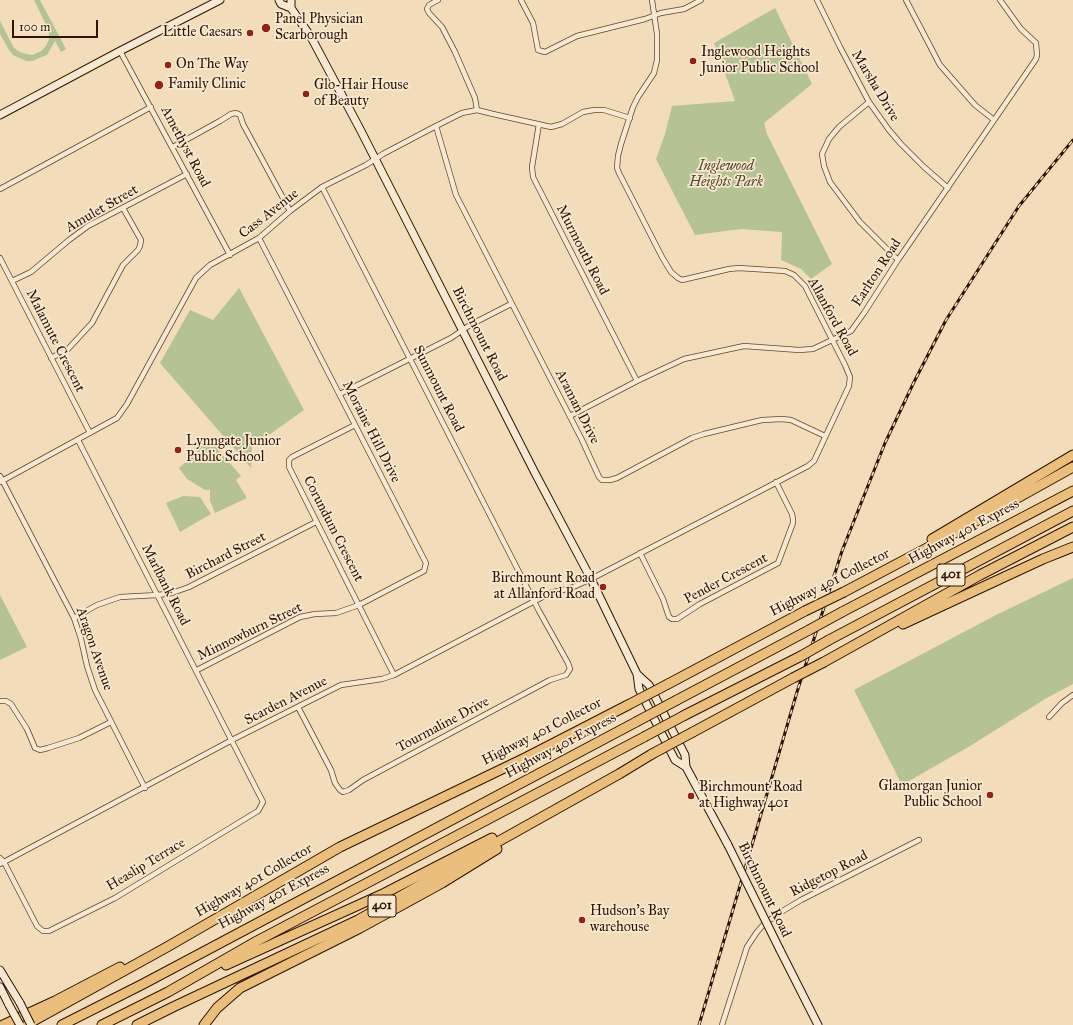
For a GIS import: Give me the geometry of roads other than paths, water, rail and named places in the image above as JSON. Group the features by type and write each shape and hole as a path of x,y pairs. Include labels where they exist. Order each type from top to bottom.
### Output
{"highway":[{"path":"904,561 917,548 1073,455"},
{"name":"Highway 401 Collector","path":"26,1025 167,947 340,848 514,763 628,705 904,561 1073,467"},
{"name":"Highway 401 Express","path":"62,1025 143,984 842,612 1073,492"},
{"name":"401","path":"102,1025 168,992 257,941 685,715 801,656 1073,511"},
{"name":"401","path":"138,1025 358,920 652,754 828,660 980,575 1073,527"},
{"path":"828,660 1043,559 1073,547"},
{"path":"168,992 384,892 619,774"},
{"path":"204,1025 217,1008 240,988 360,928 442,883 619,774"},
{"path":"3,1025 55,1001 110,972 167,947"}],"main road":[{"path":"0,115 120,50 220,0"},
{"name":"Birchmount Road","path":"279,0 281,4 291,8 310,37 591,579 638,674 649,685 685,755 686,768"},
{"path":"291,0 291,8"},
{"name":"Birchmount Road","path":"638,674 639,689 676,760 686,768 728,845 818,1025"},
{"path":"0,970 20,1003 31,1025"},
{"path":"0,987 20,1025"}],"street":[{"path":"438,0 429,5 427,9 442,27 455,52 474,98 477,110"},
{"path":"521,0 533,23 538,50 545,52 577,36 655,16 661,13 684,9 701,0"},
{"name":"Allanford Road","path":"591,579 811,464 817,457 850,382 848,371 832,339 805,286 798,278 785,271 735,268 682,280 674,276 622,180 617,168 621,144 638,97 654,73 656,64 658,43 652,0"},
{"name":"Marsha Drive","path":"817,0 869,102 901,144 948,188"},
{"path":"906,0 940,65 975,105 994,120"},
{"name":"Earlton Road","path":"570,416 671,364 684,359 744,346 807,350 846,333 854,327 898,260 1036,59 1036,43 1021,28 1002,1"},
{"name":"Amethyst Road","path":"120,50 230,255"},
{"path":"869,102 839,127 829,139 822,154 824,166 830,182 860,222 898,260"},
{"path":"0,188 151,107"},
{"name":"Cass Avenue","path":"1,479 118,418 196,278 210,265 259,238 290,211 322,187 366,165 374,158 462,113 477,110 551,126 562,124 583,112 594,110 604,110 630,118"},
{"path":"173,147 231,114 236,113 240,116 290,211"},
{"name":"Murmouth Road","path":"539,124 532,167 533,177 637,381"},
{"name":"Araman Drive","path":"436,126 456,195 570,416 599,477 606,481 617,478 692,438 708,432 762,420 791,420 825,436"},
{"name":"Amulet Street","path":"12,281 31,272 88,226 187,174"},
{"name":"Sunmount Road","path":"322,187 534,601"},
{"path":"51,358 68,349 92,323 123,265 140,246 141,240 123,208"},
{"name":"Moraine Hill Drive","path":"259,238 426,563 424,572 359,605"},
{"name":"Malamute Crescent","path":"0,258 90,433"},
{"path":"340,394 454,337 472,324 511,304"},
{"name":"Corundum Crescent","path":"355,425 292,456 289,460 289,467 394,675"},
{"name":"Marlbank Road","path":"78,440 232,740"},
{"name":"Aragon Avenue","path":"1,479 74,618 82,639 87,666 95,690 145,788"},
{"name":"Pender Crescent","path":"640,553 663,599 669,617 672,619 677,619 700,604 778,563 793,523 793,519 776,482"},
{"name":"Birchard Street","path":"74,618 97,605 120,597 158,595 189,588 316,522"},
{"name":"Scarden Avenue","path":"2,863 145,788 232,740 342,685 382,679 394,675 550,593 571,588 591,579"},
{"name":"Tourmaline Drive","path":"298,707 331,770 338,787 343,792 349,790 376,772 550,680 568,673 570,669 569,666 534,601"},
{"name":"Minnowburn Street","path":"197,670 300,617 315,614 336,613 359,605"},
{"path":"1049,717 1073,695"},
{"path":"0,701 6,701 11,704 26,728 35,748 40,750 79,738 111,722"},
{"name":"Heaslip Terrace","path":"2,863 37,926 43,931 49,931 115,898 258,811 263,802 232,740"},
{"name":"Ridgetop Road","path":"722,1025 747,947 764,924 801,900 919,840"},
{"path":"0,858 2,863"}],"railway":[{"path":"699,1025 797,692 842,551 885,443 946,320 1019,206 1073,140"}],"place":[{"name":"Panel Physician Scarborough","path":"266,28"},
{"name":"Little Caesars","path":"250,33"},
{"name":"Inglewood Heights Junior Public School","path":"693,61"},
{"name":"On The Way","path":"168,65"},
{"name":"Family Clinic","path":"159,85"},
{"name":"Glo-Hair House of Beauty","path":"306,94"},
{"name":"Lynngate Junior Public School","path":"178,450"},
{"name":"Birchmount Road at Allanford Road","path":"603,587"},
{"name":"Glamorgan Junior Public School","path":"990,795"},
{"name":"Birchmount Road at Highway 401","path":"691,796"},
{"name":"Hudson's Bay warehouse","path":"582,920"}],"park label":[{"name":"Inglewood Heights Park","path":"726,176"}]}
